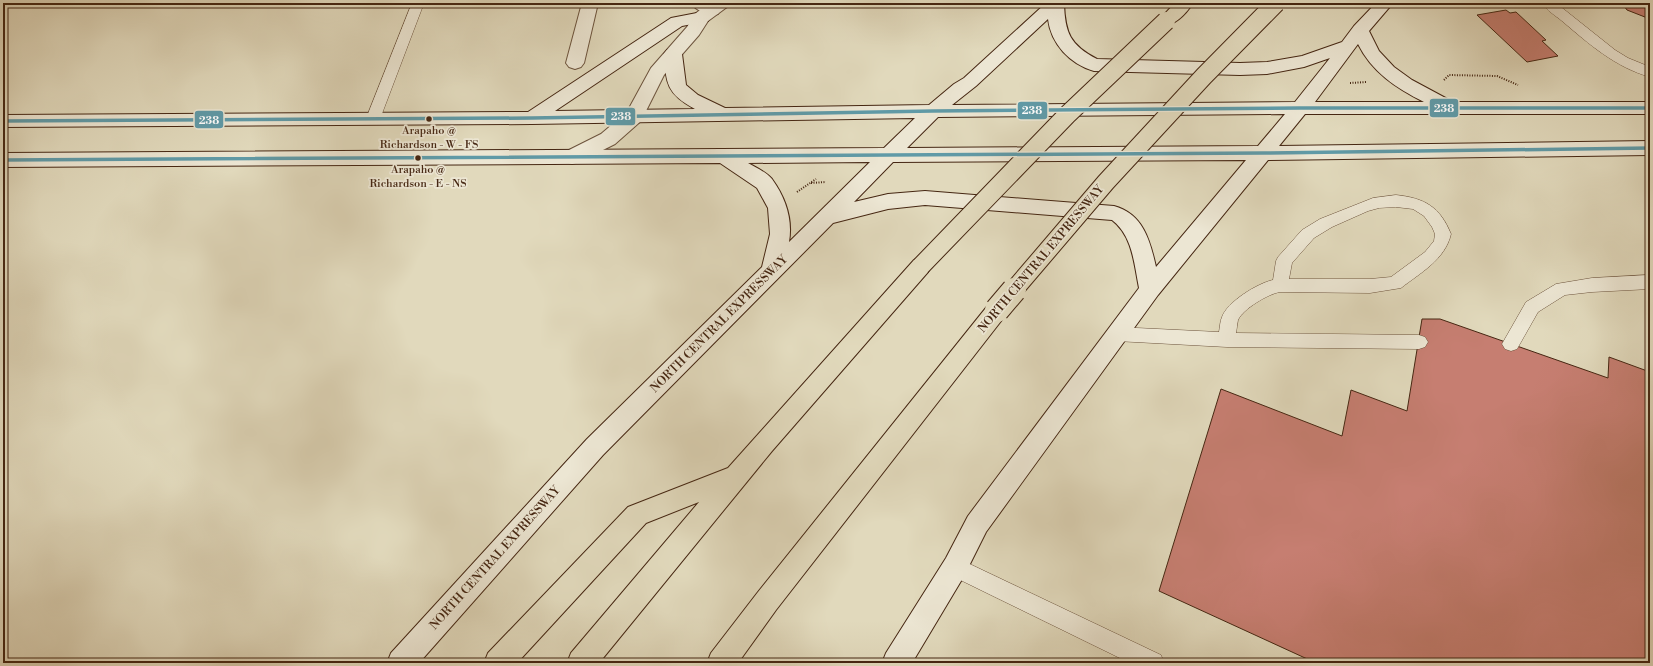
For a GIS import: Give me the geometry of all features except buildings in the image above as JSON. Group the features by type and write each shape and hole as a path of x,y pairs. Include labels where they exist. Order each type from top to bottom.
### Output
{"highway":[{"path":"581,663 737,476 835,362 921,266 1066,115 1185,3"},
{"name":"NORTH CENTRAL EXPRESSWAY","path":"722,663 767,601 997,310 1106,182 1204,76 1276,3"},
{"path":"498,663 637,516 737,476"},
{"path":"740,663 767,601"}],"main road":[{"path":"575,63 590,3"},
{"path":"1056,3 1055,21 1064,42 1082,59 1094,65 1240,69 1267,68 1304,61 1349,46"},
{"name":"NORTH CENTRAL EXPRESSWAY","path":"401,663 595,447 933,111 960,88 970,82 1056,3"},
{"path":"896,663 955,567 977,524 1116,334 1150,289 1321,83 1360,30 1385,3"},
{"path":"532,118 677,22 709,8"},
{"path":"572,157 608,139 634,116 657,72 693,31 709,8"},
{"path":"1360,30 1372,55 1389,73 1414,90 1452,108"},
{"path":"673,54 675,78 679,88 691,98 722,114"},
{"path":"3,120 532,118 933,111 1300,108 1650,108"},
{"path":"3,160 1264,153 1650,148"},
{"path":"724,156 764,184 778,208 780,234 772,271"},
{"path":"825,218 867,205 906,198 925,198 1097,211 1118,215 1130,223 1136,234 1150,289"}],"lane":[{"path":"373,119 418,3"},
{"path":"1548,3 1618,59 1640,70 1650,72"},
{"path":"1227,340 1230,317 1247,300 1268,288 1280,285 1370,286 1395,283 1431,256 1441,243 1443,234 1439,224 1430,212 1417,204 1396,201 1378,202 1326,223 1308,234 1284,261 1280,285"},
{"path":"1511,344 1532,307 1562,289 1592,285 1650,282"},
{"path":"1116,334 1227,340 1419,342"},
{"path":"955,567 1153,663"}],"path":[{"path":"1347,83 1366,83 1371,79"},
{"path":"792,196 822,175"}],"transit line":[{"name":"238","path":"3,121 532,118 933,111 1300,108 1650,108"},
{"name":"238","path":"3,160 1264,153 1650,148"}],"place":[{"name":"Arapaho @ Richardson - W - FS","path":"429,119"},
{"name":"Arapaho @ Richardson - E - NS","path":"418,158"}]}
